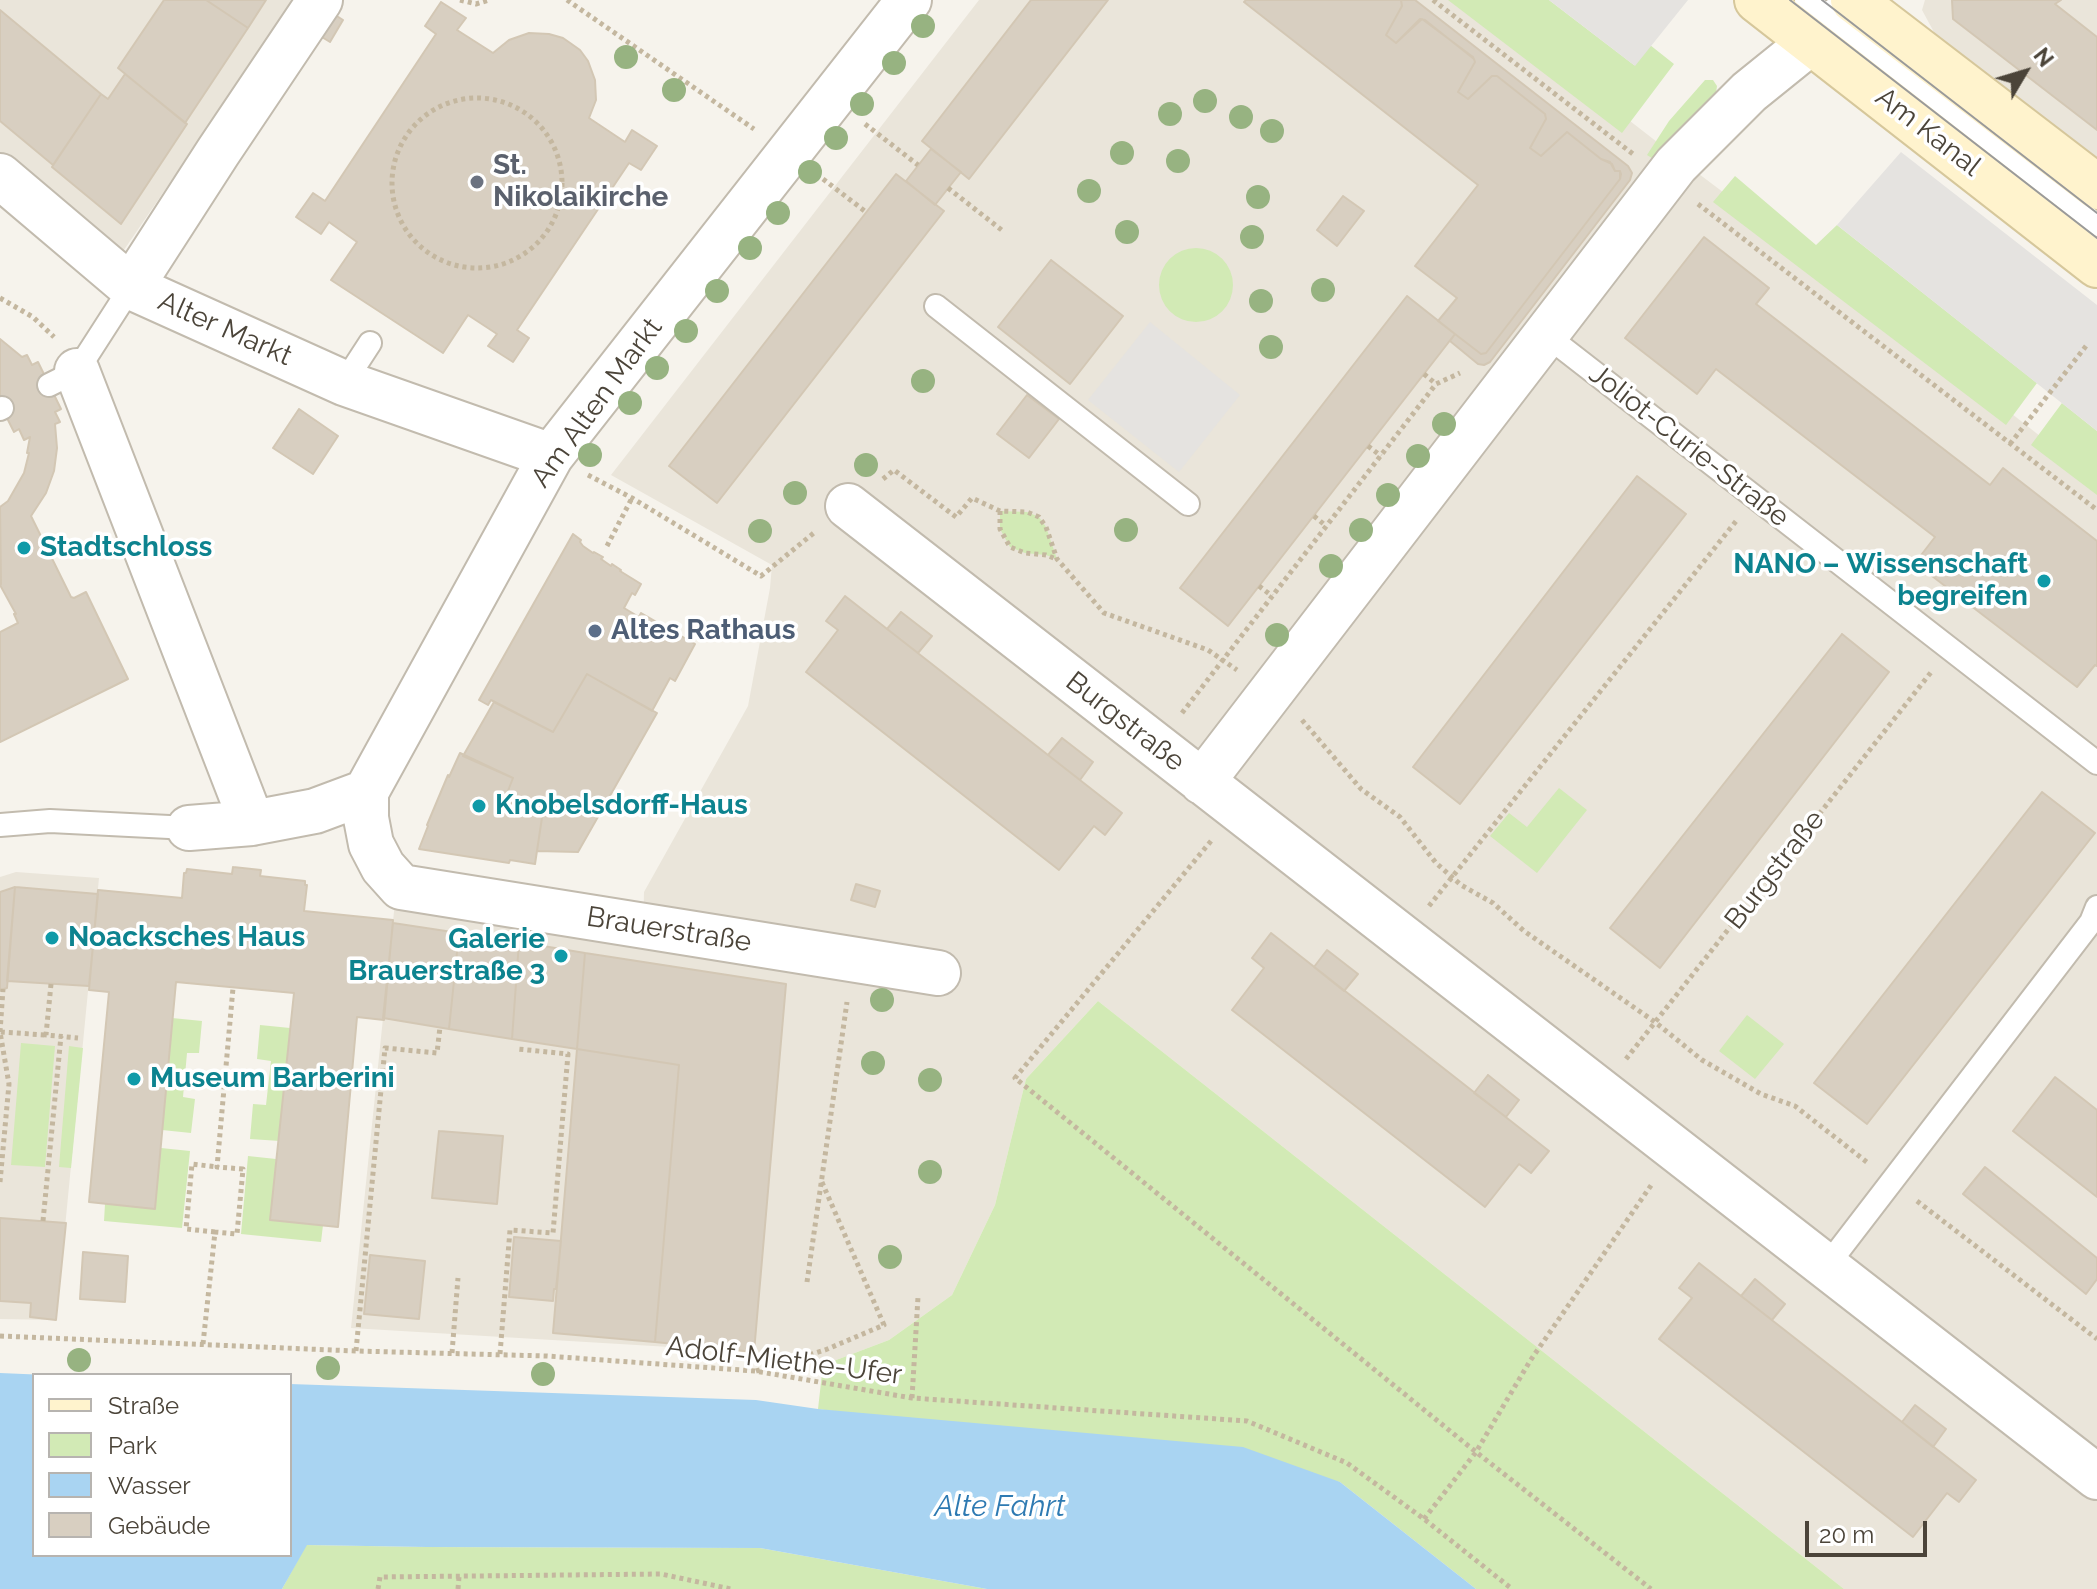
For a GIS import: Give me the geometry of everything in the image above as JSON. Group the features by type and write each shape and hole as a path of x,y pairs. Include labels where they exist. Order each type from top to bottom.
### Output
{"street":[{"name":"Alter Markt","path":"320,0 131,287 344,383 551,456"},
{"name":"Am Alten Markt","path":"366,792 551,456 909,0"},
{"name":"Am Kanal","path":"1757,0 1839,12 2097,187"},
{"path":"1202,782 1676,165 1749,92 1839,12"},
{"name":"Am Kanal","path":"1839,12 2097,265"},
{"path":"0,176 131,287"},
{"path":"63,378 252,823"},
{"name":"Burgstraße","path":"848,506 2097,1477"},
{"path":"189,828 252,823 315,811 366,792"},
{"name":"Brauerstraße","path":"366,792 366,818 371,844 383,867 401,887 938,973"}],"lane":[{"path":"1839,12 2097,225"},
{"path":"63,378 131,287"},
{"path":"936,306 1188,504"},
{"name":"Joliot-Curie-Straße","path":"1546,335 2097,763"},
{"path":"344,383 370,343"},
{"path":"0,825 50,821 189,828"},
{"path":"1826,1267 2082,934 2097,907"}],"path":[{"path":"460,0 476,4 489,0"},
{"path":"567,0 790,153 866,212"},
{"path":"1433,0 2097,510"},
{"path":"469,97 495,99 519,108 539,124 555,147 563,174 561,202 551,228 533,249 508,264 480,269 453,266 427,253 407,233 396,211 391,185 395,160 405,137 422,117 444,104 469,97"},
{"path":"832,98 918,165"},
{"path":"948,188 1003,231"},
{"path":"0,298 18,307 46,329 63,349 63,378"},
{"path":"2010,444 2086,346"},
{"path":"1157,746 1436,384 1464,372"},
{"path":"1424,374 1436,384"},
{"path":"1368,446 1381,456"},
{"path":"551,456 632,498 761,576 894,470 956,517 972,498 1000,511 1027,512 1039,517 1046,527 1057,559 1104,613 1208,650 1303,721 1361,789 1400,817 1436,863 1461,885 1493,903 1524,931 1655,1022 1702,1060 1761,1094 1795,1106 2097,1339"},
{"path":"1404,938 1755,497"},
{"path":"607,546 632,498"},
{"path":"1000,511 1000,529 1010,547 1057,559"},
{"path":"1314,516 1326,526"},
{"path":"1259,586 1272,596"},
{"name":"Burgstraße","path":"1600,1091 1950,649"},
{"path":"1238,809 1015,1078 1476,1452 1651,1589"},
{"path":"807,1282 848,993 833,956"},
{"path":"46,1035 51,984"},
{"path":"217,1167 233,988"},
{"path":"0,1182 9,1084 0,1032 3,989"},
{"path":"356,1351 385,1048 437,1053 440,1027"},
{"path":"0,1032 78,1038"},
{"path":"43,1221 61,1036"},
{"path":"500,1354 510,1230 553,1233 568,1054 518,1049"},
{"path":"1424,1519 1476,1452 1530,1361 1676,1150"},
{"path":"192,1164 217,1167 243,1169 237,1234 186,1229 192,1164"},
{"path":"755,1371 825,1350 884,1325 821,1180"},
{"path":"203,1344 215,1232"},
{"path":"452,1353 458,1278"},
{"path":"912,1398 918,1297"},
{"name":"Adolf-Miethe-Ufer","path":"0,1336 547,1356 755,1371 912,1398 1247,1421 1347,1463 1512,1589"},
{"path":"378,1589 380,1577 661,1574 731,1589"},
{"path":"458,1589 459,1577"}],"shaded area":[{"path":"0,0 295,0 115,263 0,173"},
{"path":"979,0 1474,0 1884,313 2097,481 2097,1589 1844,1589 1098,1001 1026,1079 995,1205 952,1295 889,1340 823,1365 754,1352 351,1328 395,902 643,940 644,892 748,706 772,565 611,475"},
{"path":"1549,0 1688,0 1635,66"},
{"path":"1925,0 2097,0 2097,158 1935,34 1922,10"},
{"path":"1901,152 2097,305 2097,431 1837,225"},
{"path":"1150,322 1240,395 1179,472 1088,400"},
{"path":"16,872 99,878 56,1320 0,1319 0,877"}],"green space":[{"path":"1448,0 1549,0 1634,65 1650,45 1674,64 1622,133"},
{"path":"1705,80 1713,80 1717,86 1713,102 1655,160 1647,155 1669,121"},
{"path":"1735,176 1816,245 1837,225 2037,383 2006,425 1713,202"},
{"path":"1196,248 1210,251 1222,259 1230,271 1233,285 1230,299 1222,311 1210,319 1196,322 1182,319 1170,311 1162,299 1159,285 1162,271 1170,259 1182,251"},
{"path":"2062,403 2097,431 2097,495 2031,445"},
{"path":"1000,511 1027,512 1039,517 1046,527 1057,559 1010,547 1000,529"},
{"path":"1559,788 1587,810 1537,873 1490,836 1509,813 1527,827"},
{"path":"1098,1001 1844,1589 1476,1589 1340,1482 818,1409 823,1365 889,1340 952,1295 995,1205 1026,1079"},
{"path":"1747,1015 1784,1044 1755,1079 1719,1051"},
{"path":"172,1018 202,1021 199,1053 187,1053 183,1097 195,1099 191,1133 162,1130"},
{"path":"260,1025 290,1028 280,1141 250,1139 253,1104 266,1105 271,1061 257,1059"},
{"path":"21,1043 55,1046 45,1167 11,1165"},
{"path":"69,1046 83,1048 71,1168 59,1167"},
{"path":"161,1148 190,1151 182,1228 104,1221 105,1204"},
{"path":"248,1156 276,1159 271,1220 323,1225 321,1242 241,1234"},
{"path":"306,1545 760,1548 987,1589 282,1589"}],"water":[{"name":"Alte Fahrt","path":"0,1373 32,1374 32,1557 292,1557 292,1384 756,1400 818,1409 1243,1447 1340,1482 1476,1589 987,1589 760,1548 307,1545 282,1589 0,1589"}],"building":[{"path":"164,0 206,0 248,28 185,123 118,68"},
{"path":"206,0 266,0 248,28"},
{"path":"1031,0 1108,0 969,179 922,141"},
{"path":"1401,0 1402,6 1386,35 1396,43 1422,19 1473,57 1475,62 1458,92 1468,99 1492,76 1497,76 1545,114 1546,119 1530,148 1541,156 1567,132 1612,164 1615,171 1620,171 1620,179 1486,353 1481,354 1438,321 1457,298 1415,266 1478,185 1244,2"},
{"path":"1401,0 1415,0 1628,166 1632,173 1630,180 1490,362 1484,365 1478,364 1450,341 1455,334 1481,354 1486,353 1621,174 1610,162 1601,159 1567,132 1541,156 1530,148 1546,119 1545,114 1497,76 1492,76 1468,99 1458,92 1474,59 1425,20 1420,19 1396,43 1386,35 1402,6"},
{"path":"1952,0 2061,0 2055,4 2097,37 2097,130 1953,19"},
{"name":"St. Nikolaikirche","path":"441,2 466,18 457,30 493,53 509,40 529,33 563,38 580,50 595,80 596,100 589,118 625,142 632,130 657,146 641,170 629,163 517,330 529,338 513,362 488,346 497,334 468,315 443,353 331,280 357,242 329,222 321,234 296,217 313,193 325,201 436,34 425,26"},
{"path":"326,9 343,20 330,42 312,31"},
{"path":"0,10 101,94 53,165 0,121"},
{"path":"125,74 187,124 121,224 52,167 101,94 108,99"},
{"path":"931,149 961,172 935,205 906,181"},
{"path":"896,174 944,211 717,503 669,466"},
{"path":"1343,196 1364,211 1337,246 1317,230"},
{"path":"1704,237 1769,288 1756,304 1990,485 2003,468 2097,541 2097,666 2077,687 1915,563 1935,537 1716,369 1697,394 1625,338"},
{"path":"1051,260 1123,316 1070,384 998,327"},
{"path":"1407,296 1455,334 1228,626 1180,588"},
{"name":"Stadtschloss","path":"0,339 22,357 27,355 32,365 38,362 61,409 55,412 60,422 55,424 57,448 54,471 46,493 31,516 71,597 86,592 128,679 0,742 0,632 18,623 0,585 0,507 8,501 24,473 30,437 24,440 19,429 14,432 0,404"},
{"path":"1027,395 1059,419 1029,458 997,434"},
{"path":"299,409 338,436 313,474 273,448"},
{"path":"1637,476 1686,514 1460,804 1413,767"},
{"name":"Altes Rathaus","path":"573,534 583,546 641,584 624,608 639,617 641,613 695,644 675,681 670,678 652,711 587,674 553,732 491,700 488,705 479,700"},
{"path":"845,596 1122,813 1105,835 1094,826 1059,870 806,672 838,630 826,621"},
{"path":"901,612 932,636 918,653 887,629"},
{"path":"1842,634 1889,672 1660,968 1610,928"},
{"path":"587,674 657,713 578,852 537,851 543,811 504,801 513,778 463,756 494,702 553,732"},
{"path":"1062,738 1093,762 1080,780 1048,755"},
{"name":"Knobelsdorff-Haus","path":"460,753 513,778 504,801 543,811 535,864 419,849"},
{"path":"2042,792 2095,833 1867,1124 1814,1083"},
{"name":"Museum Barberini","path":"233,867 261,870 260,876 305,881 304,911 393,920 384,1020 357,1017 338,1227 270,1220 294,993 176,982 155,1209 89,1202 109,992 89,990 98,890 182,898 187,869 232,874"},
{"path":"856,884 880,891 875,907 851,900"},
{"path":"15,887 7,988 0,990 0,892"},
{"name":"Noacksches Haus","path":"15,887 98,894 89,986 7,981"},
{"path":"393,923 459,933 449,1029 383,1018"},
{"path":"459,933 519,942 512,1039 449,1029"},
{"path":"1271,933 1549,1151 1531,1173 1519,1164 1485,1207 1232,1010 1264,968 1252,958"},
{"path":"519,942 585,953 577,1049 512,1039"},
{"path":"1327,950 1358,974 1344,991 1314,967"},
{"path":"585,953 786,984 754,1352 655,1342 679,1065 577,1049"},
{"path":"577,1049 679,1065 655,1342 553,1333"},
{"path":"1488,1075 1519,1100 1506,1117 1474,1093"},
{"path":"2055,1077 2097,1110 2097,1197 2013,1131"},
{"path":"439,1131 503,1136 497,1204 432,1198"},
{"path":"1985,1167 2097,1258 2097,1279 2086,1294 1963,1194"},
{"path":"0,1218 66,1223 56,1320 30,1317 31,1303 0,1301"},
{"path":"514,1237 561,1241 553,1301 509,1297"},
{"path":"83,1252 128,1256 125,1302 80,1299"},
{"path":"370,1255 425,1261 419,1319 364,1314"},
{"path":"1699,1263 1976,1480 1959,1502 1947,1493 1913,1537 1659,1339 1692,1298 1679,1288"},
{"path":"1755,1279 1785,1304 1772,1320 1741,1296"},
{"path":"1915,1405 1946,1429 1933,1447 1902,1422"}],"tram line":[{"path":"1790,0 2097,238"},
{"path":"1822,0 2097,213"}],"place":[{"name":"St. Nikolaikirche","path":"477,182"},
{"name":"Stadtschloss","path":"24,548"},
{"name":"NANO – Wissenschaft begreifen","path":"2044,581"},
{"name":"Altes Rathaus","path":"595,631"},
{"name":"Knobelsdorff-Haus","path":"479,806"},
{"name":"Noacksches Haus","path":"52,938"},
{"name":"Galerie Brauerstraße 3","path":"561,956"},
{"name":"Museum Barberini","path":"134,1079"}]}
